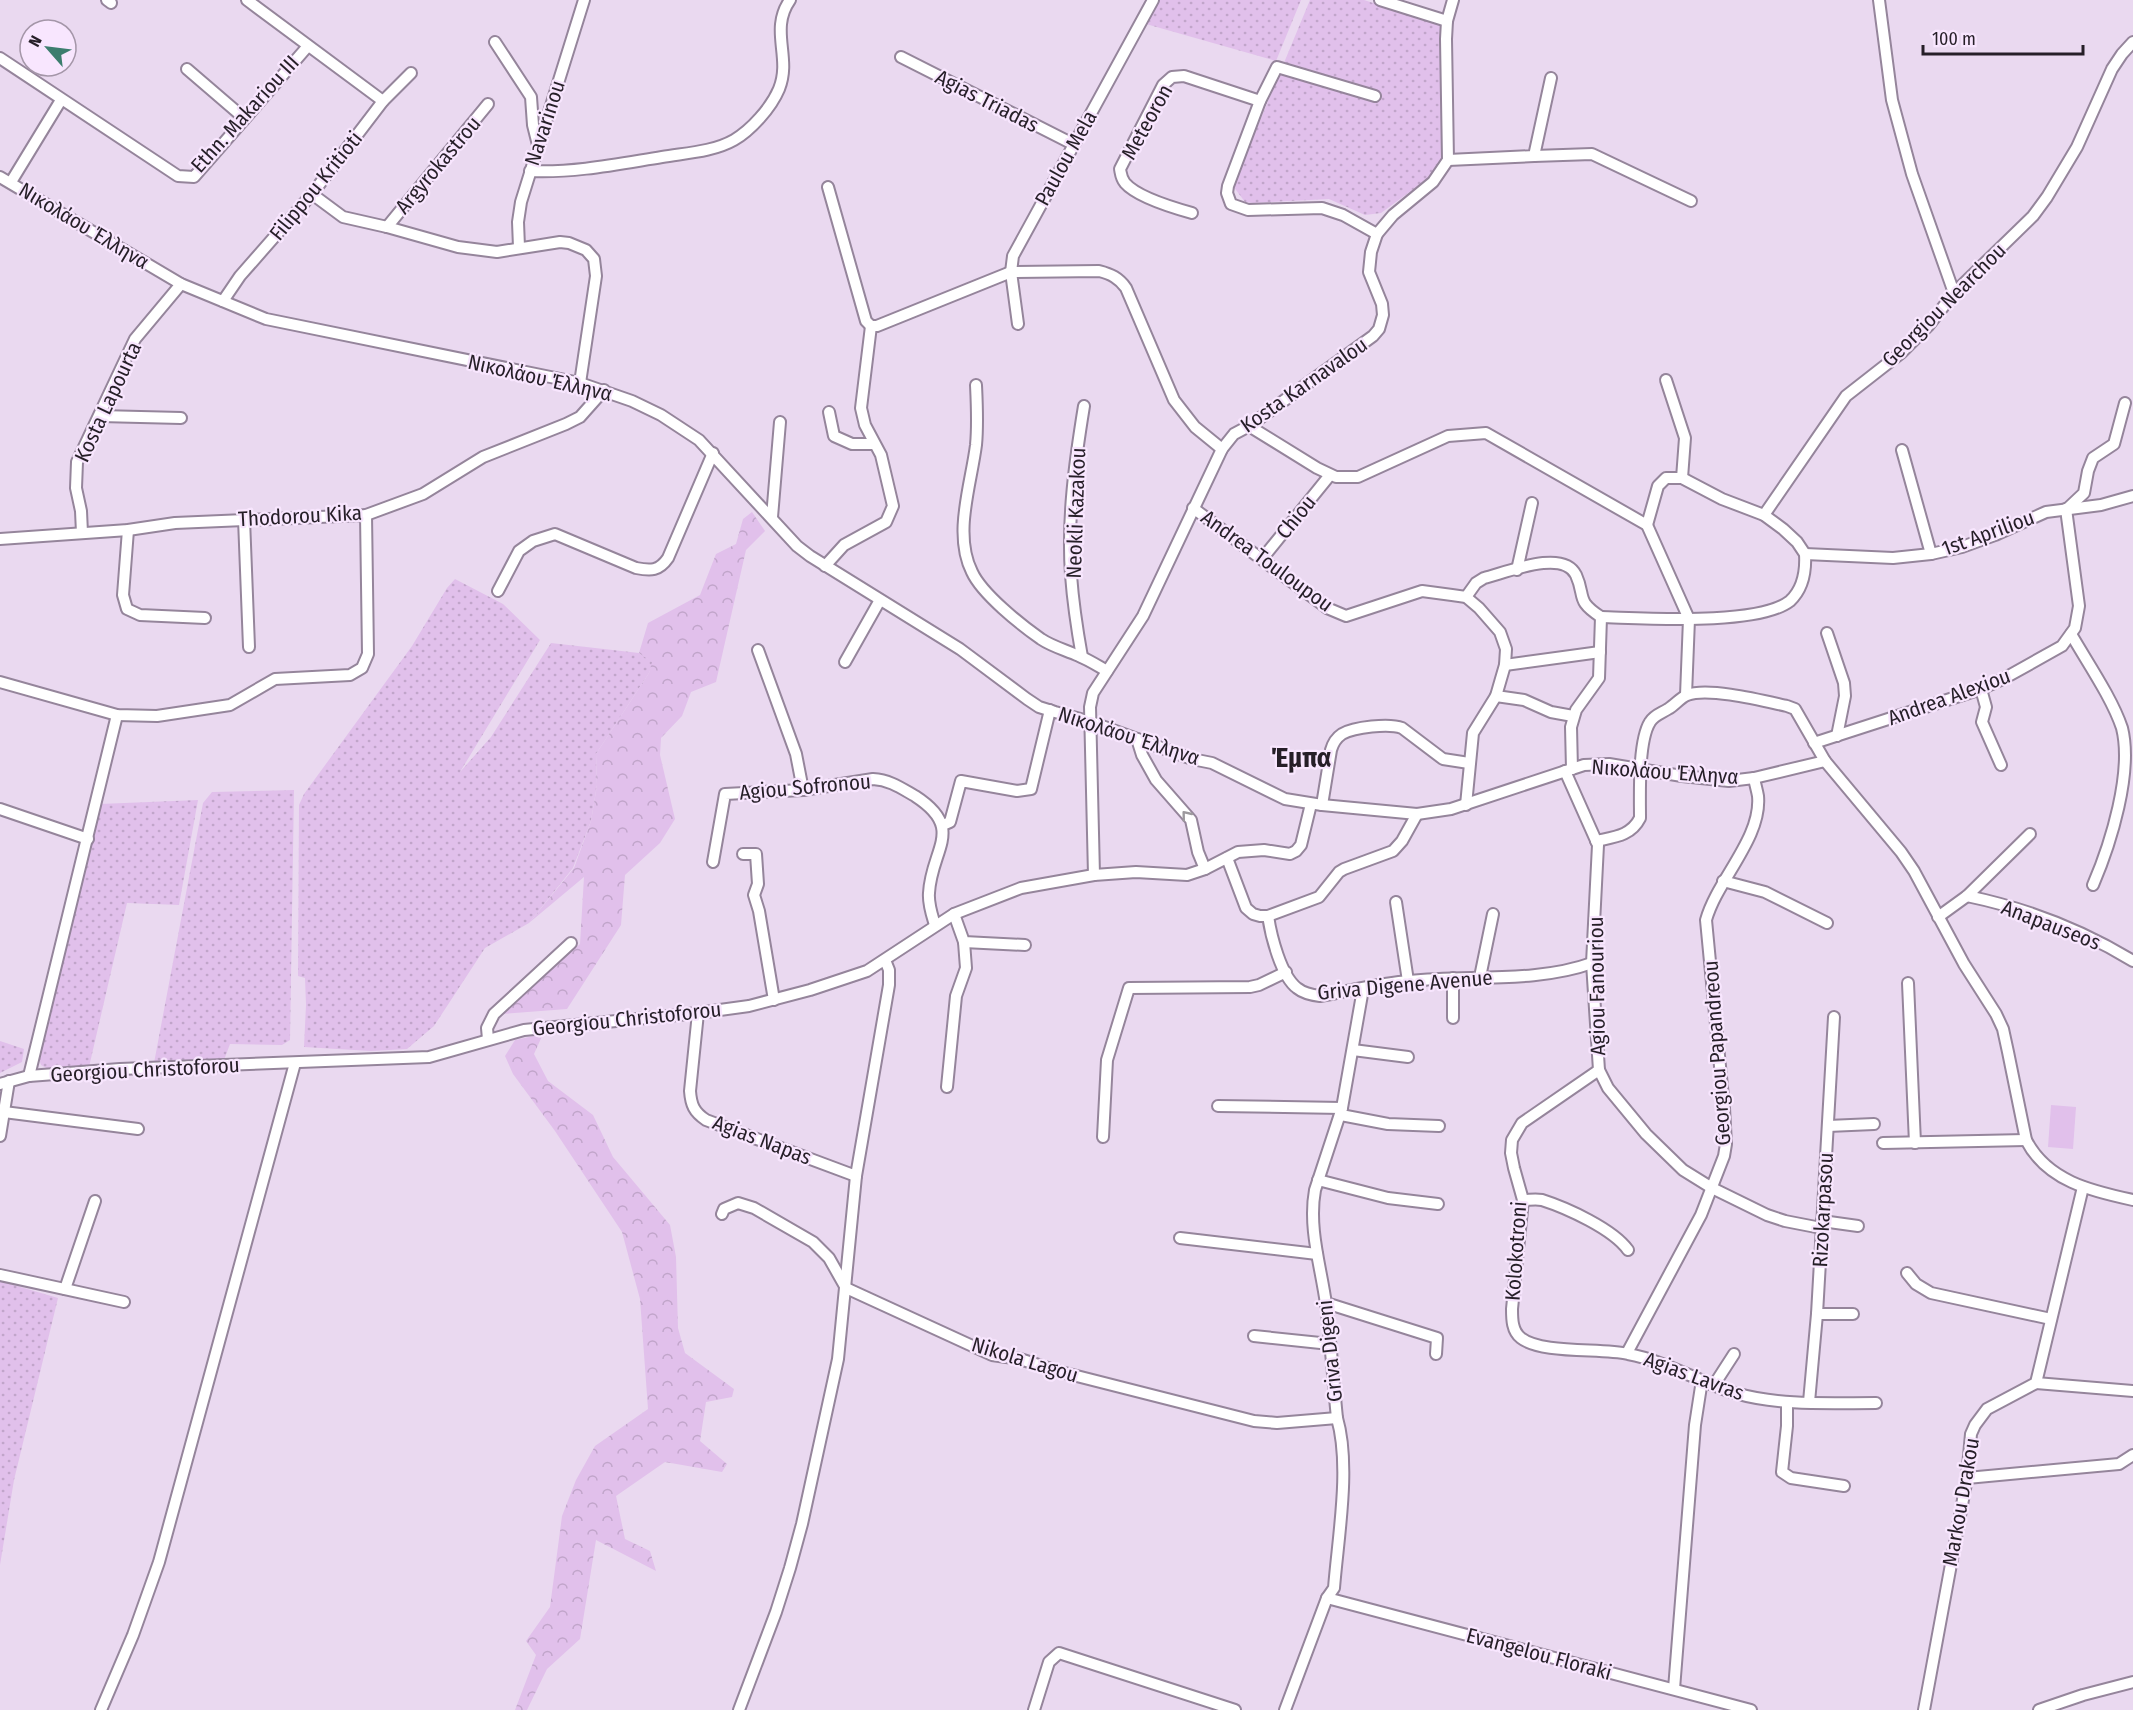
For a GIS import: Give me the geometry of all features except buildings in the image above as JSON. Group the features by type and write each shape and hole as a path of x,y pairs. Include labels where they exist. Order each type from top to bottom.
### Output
{"street":[{"path":"246,0 383,101"},
{"name":"Navarinou","path":"519,248 518,222 530,171 584,0"},
{"path":"530,171 566,172 694,152 720,146 738,137 761,115 778,91 784,70 780,22 790,0"},
{"name":"Paulou Mela","path":"1018,324 1011,272 1016,248 1153,0"},
{"path":"1380,0 1447,21"},
{"path":"1453,0 1447,21 1448,160 1592,154 1691,201"},
{"path":"1879,0 1892,100 1912,174 1954,293"},
{"path":"495,42 531,97 533,124 538,145"},
{"name":"Georgiou Nearchou","path":"1764,516 1846,396 1901,353 1929,325 1954,293 2021,228 2047,197 2077,147 2112,69 2133,42"},
{"name":"Ethn. Makariou III","path":"0,58 178,176 194,177 308,46"},
{"name":"Agias Triadas","path":"901,57 1073,144"},
{"path":"1375,96 1276,68 1260,101 1227,193 1231,204 1248,210 1322,208 1343,215 1377,234"},
{"path":"187,69 244,118"},
{"name":"Filippou Kritioti","path":"223,301 240,276 312,194 383,101 411,73"},
{"name":"Meteoron","path":"1192,213 1152,199 1126,184 1121,178 1120,169 1163,85 1172,76 1184,76 1260,101"},
{"path":"1534,156 1551,78"},
{"path":"531,97 553,101"},
{"path":"11,182 61,100"},
{"name":"Argyrokastrou","path":"387,227 489,104"},
{"name":"Kosta Karnavalou","path":"1094,875 1090,707 1093,693 1143,616 1222,449 1234,434 1249,426 1373,336 1379,329 1383,310 1371,280 1369,262 1377,234 1398,210 1433,182 1448,160"},
{"name":"Νικολάου Έλληνα","path":"0,177 181,284 266,319 580,383 632,401 681,427 699,440 797,546 825,566 968,655 1027,699 1050,710 1091,722 1192,759 1212,763 1279,797 1316,805 1416,814 1451,809 1596,763 1729,781 1754,778 1825,761"},
{"path":"828,187 866,321 871,326 877,326 1011,272 1099,271 1109,274 1123,283 1160,363 1174,400 1196,427 1222,449"},
{"path":"312,194 343,217 458,247 497,252 560,242 586,250 594,259 596,276 580,383"},
{"name":"Kosta Lapourta","path":"82,533 75,475 77,462 135,339 181,284"},
{"path":"825,566 844,546 886,522 893,506 881,455 865,425 861,408 871,326"},
{"path":"1666,380 1684,438 1682,478"},
{"path":"976,386 978,422 976,446 964,523 965,545 971,571 991,596 1026,628 1053,645 1107,671"},
{"name":"Thodorou Kika","path":"0,538 128,530 176,522 366,515 423,494 507,446 580,417 604,390"},
{"path":"2093,885 2111,842 2124,776 2126,744 2122,727 2114,710 2072,634 2078,619 2079,606 2066,509 2084,493 2093,458 2114,444 2125,403"},
{"name":"Neokli Kazakou","path":"1082,657 1071,573 1071,538 1077,452 1084,406"},
{"path":"829,412 834,436 852,444 874,444"},
{"path":"100,416 181,418"},
{"path":"772,517 780,422"},
{"path":"1249,426 1330,475 1358,477 1448,436 1486,433 1647,525 1689,619 1686,695"},
{"path":"1902,450 1931,554"},
{"path":"498,591 519,551 533,541 555,534 636,568 657,569 668,558 713,453"},
{"name":"Chiou","path":"1262,559 1330,475"},
{"path":"1466,804 1473,733 1496,696 1505,665 1506,649 1500,632 1466,597 1480,580 1548,562 1556,563 1571,569 1576,577 1582,600 1587,607 1601,617 1689,619 1736,616 1770,609 1786,603 1802,583 1805,554 1783,529 1764,516 1722,499 1682,478 1666,478 1658,486 1647,525"},
{"name":"1st Apriliou","path":"1805,554 1893,558 1931,554 1962,547 1995,535 2046,512 2109,504 2133,496"},
{"path":"1516,570 1532,503"},
{"name":"Andrea Touloupou","path":"1193,508 1327,608 1346,616 1422,591 1466,597"},
{"path":"0,682 117,715 157,716 230,705 275,679 350,675 362,668 368,654 366,515"},
{"path":"244,519 249,647"},
{"path":"128,530 123,595 127,609 140,615 205,618"},
{"path":"845,662 880,600"},
{"path":"1569,770 1571,727 1574,716 1599,678 1601,617"},
{"path":"1827,633 1844,683 1845,696 1837,736"},
{"name":"Andrea Alexiou","path":"1814,742 1981,689 2047,656 2062,646 2072,634"},
{"path":"758,650 796,754 803,790"},
{"path":"1505,665 1600,652"},
{"path":"1981,689 1986,707 1982,722 2001,765"},
{"path":"1596,841 1623,835 1636,825 1640,818 1640,769 1650,721 1686,695 1735,695 1791,707 1798,712 1825,761 1901,852 1924,888 1964,964 1996,1014 2002,1029 2026,1140 2031,1151 2047,1168 2071,1182 2133,1200"},
{"path":"1496,696 1524,700 1551,712 1574,716"},
{"path":"935,925 929,902 929,891 940,851 943,825 950,822 961,781 1017,791 1031,789 1050,710"},
{"path":"29,1076 117,715"},
{"path":"1316,805 1334,742 1344,733 1382,725 1395,725 1443,759 1469,763"},
{"path":"1137,739 1142,755 1156,780 1191,820 1198,852 1205,869"},
{"name":"Agiou Fanouriou","path":"1569,770 1596,841 1599,855 1592,963 1599,1070 1608,1088 1652,1140 1683,1170 1712,1188 1767,1215 1785,1221 1858,1226"},
{"name":"Georgiou Papandreou","path":"1627,1353 1701,1215 1721,1168 1726,1144 1706,920 1714,896 1750,834 1756,815 1758,797 1754,778"},
{"name":"Agiou Sofronou","path":"713,862 725,794 803,790 883,779 892,782 927,804 943,825"},
{"name":"Georgiou Christoforou","path":"4,1083 29,1076 120,1070 429,1057 488,1039 542,1027 738,1008 774,1000 867,970 954,914 1021,888 1094,875 1136,873 1187,875 1205,869 1238,852 1264,850 1290,854 1296,852 1301,845 1316,805"},
{"path":"0,809 88,839"},
{"path":"1227,858 1246,908 1253,914 1268,916 1319,897 1339,872 1393,851 1402,841 1416,814"},
{"path":"1938,917 1967,896 2030,834"},
{"path":"743,854 756,854 758,884 754,895 759,911 774,1000"},
{"path":"1724,881 1765,892 1827,923"},
{"name":"Anapauseos","path":"1967,896 2044,918 2133,961"},
{"path":"1396,902 1408,981"},
{"path":"947,1087 956,996 966,968 964,942 954,914"},
{"path":"1480,977 1493,914"},
{"name":"Griva Digene Avenue","path":"1268,916 1271,935 1286,972 1295,987 1311,995 1320,996 1408,981 1540,974 1578,968 1592,963"},
{"path":"964,942 1025,945"},
{"path":"488,1039 487,1028 494,1014 571,943"},
{"path":"740,1710 776,1612 801,1524 838,1359 856,1176 890,985 889,970 885,960"},
{"path":"1103,1137 1107,1060 1129,988 1250,987 1286,972"},
{"path":"1453,1018 1454,978"},
{"path":"1908,983 1916,1143"},
{"name":"Griva Digeni","path":"1285,1710 1327,1598 1334,1588 1343,1473 1341,1432 1337,1418 1326,1303 1317,1254 1312,1202 1341,1112 1363,988"},
{"name":"Agias Napas","path":"698,1013 690,1091 690,1102 698,1115 856,1176"},
{"name":"Rizokarpasou","path":"1809,1402 1817,1314 1834,1017"},
{"path":"1353,1050 1408,1057"},
{"path":"101,1710 159,1562 295,1063"},
{"name":"Kolokotroni","path":"1516,1333 1512,1309 1522,1200 1511,1153 1512,1140 1522,1123 1599,1070"},
{"path":"0,1136 4,1112 4,1083"},
{"path":"1218,1106 1341,1112 1388,1124 1438,1126"},
{"path":"4,1112 138,1129"},
{"path":"1828,1126 1874,1124"},
{"path":"1883,1143 2026,1140"},
{"path":"1318,1180 1388,1198 1438,1204"},
{"path":"2083,1187 2036,1383 2133,1391"},
{"path":"1522,1200 1539,1200 1589,1221 1618,1238 1628,1250"},
{"path":"65,1289 95,1201"},
{"path":"722,1214 724,1209 738,1203 754,1208 813,1242 829,1258 846,1288"},
{"path":"1180,1238 1317,1254"},
{"path":"1907,1273 1916,1284 1931,1293 2051,1319"},
{"path":"0,1275 124,1302"},
{"name":"Nikola Lagou","path":"846,1288 992,1355 1020,1359 1057,1371 1254,1420 1277,1423 1337,1418"},
{"path":"1326,1303 1437,1338 1436,1354"},
{"path":"1817,1314 1853,1314"},
{"name":"Agias Lavras","path":"1516,1333 1520,1338 1536,1345 1627,1353 1653,1360 1714,1385 1757,1399 1787,1402 1876,1403"},
{"path":"1254,1336 1330,1344"},
{"path":"1714,1385 1734,1354"},
{"path":"1674,1689 1695,1425 1702,1380"},
{"name":"Markou Drakou","path":"1924,1710 1967,1478 1971,1434 1980,1417 1997,1402 2036,1383"},
{"path":"1787,1402 1782,1472 1791,1478 1844,1486"},
{"path":"1967,1478 2119,1464 2133,1455"},
{"name":"Evangelou Floraki","path":"1327,1598 1751,1710"},
{"path":"1034,1710 1049,1662 1059,1653 1235,1710"},
{"path":"2039,1710 2083,1695 2133,1682"}],"green space":[{"path":"1156,0 1301,0 1276,61 1146,24 1146,18"},
{"path":"1310,0 1364,0 1441,25 1443,158 1434,174 1381,213 1365,215 1329,199 1245,202 1233,186"},
{"path":"752,512 765,531 746,550 716,682 691,692 682,716 661,738 660,755 675,819 660,843 625,875 621,925 567,1009 502,1014 580,944 584,877 529,923 574,868 591,821 597,785 596,754 649,673 652,662 639,653 648,623 700,595 716,554 736,544 743,519"},
{"path":"455,579 503,604 540,640 460,772 491,737 551,643 639,653 653,662 649,673 596,754 597,785 591,821 573,868 529,923 485,948 434,1026 407,1049 371,1051 304,1047 305,978 298,976 299,805 304,794 412,646 447,588"},
{"path":"294,790 290,1040 282,1045 230,1044 224,1060 154,1063 203,803 212,792"},
{"path":"198,800 179,905 127,903 89,1067 48,1069 41,1065 39,1059 100,804"},
{"path":"543,1034 534,1054 548,1081 593,1115 613,1157 670,1225 676,1257 678,1328 685,1353 734,1389 732,1397 706,1402 700,1441 727,1464 722,1472 665,1462 616,1496 625,1539 650,1551 656,1571 596,1540 580,1639 547,1669 527,1710 515,1710 536,1655 526,1641 550,1607 562,1516 576,1480 595,1446 648,1409 640,1299 622,1232 555,1131 513,1074 505,1056 515,1040"},
{"path":"0,1041 24,1049 22,1062 0,1073"},
{"path":"2051,1105 2076,1107 2073,1149 2048,1147"},
{"path":"0,1281 58,1298 14,1480 0,1565"}],"district":[{"name":"Έμπα","path":"1301,758"}]}
